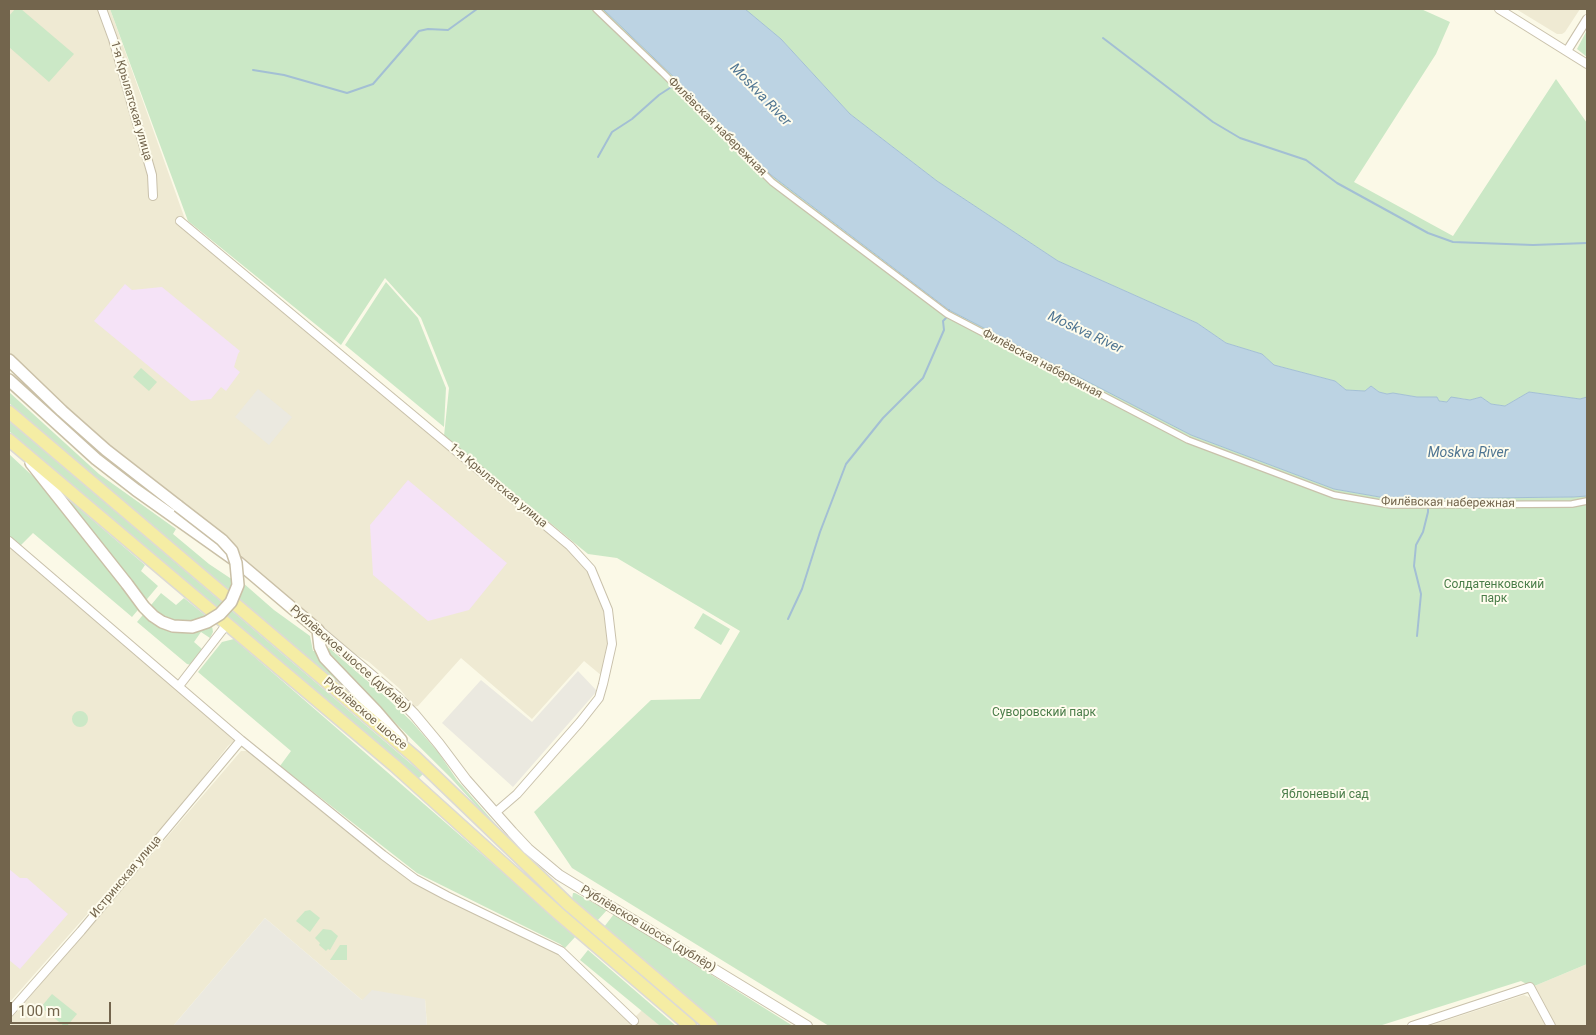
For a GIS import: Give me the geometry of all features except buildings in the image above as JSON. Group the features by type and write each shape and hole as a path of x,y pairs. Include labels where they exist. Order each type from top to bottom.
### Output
{"main road":[{"path":"9,360 106,450 222,540 232,551 236,563 238,585 231,602 220,614 198,626 183,628 173,626 153,616 144,608 127,584 13,444"},
{"name":"Рублёвское шоссе (дублёр)","path":"9,380 103,464 136,490 239,563 318,630"},
{"name":"Рублёвское шоссе","path":"9,412 415,756 568,904 711,1026"},
{"name":"Рублёвское шоссе","path":"13,444 395,766 558,914 690,1026"},
{"path":"318,630 320,647 326,658 415,756"}],"street":[{"name":"1-я Крылатская улица","path":"102,9 125,76 152,175 153,196"},
{"name":"Филёвская набережная","path":"596,9 772,182 947,314 1188,440 1334,495 1391,505 1572,504 1587,501"},
{"path":"1498,9 1587,64"},
{"path":"1567,51 1587,19"},
{"name":"1-я Крылатская улица","path":"180,220 570,546 591,569 608,610 612,644 599,698 516,794 495,813"},
{"path":"9,540 241,740 383,855 415,879 561,950 634,1021"},
{"path":"180,686 227,624"},
{"name":"Рублёвское шоссе (дублёр)","path":"318,630 403,703 495,813 528,849 559,875 807,1026"},
{"name":"Истринская улица","path":"9,1013 81,931 241,740"},
{"path":"1412,1026 1530,987 1551,1026"}],"shaded area":[{"path":"9,9 110,9 186,222 568,550 592,577 604,610 609,644 602,676 584,661 532,719 461,658 418,706 414,707 400,689 369,662 355,654 88,428 9,355"},
{"path":"1516,9 1580,9 1565,32 1557,34"},
{"path":"125,284 132,290 162,287 240,351 234,367 240,372 226,391 221,387 211,399 191,401 94,321"},
{"path":"258,389 292,417 269,445 235,417"},
{"path":"408,480 507,563 469,610 428,621 373,575 370,525"},
{"path":"9,546 235,740 228,746 165,826 9,1003"},
{"path":"578,671 597,691 513,787 442,723 481,680 532,722"},
{"path":"241,751 249,751 380,858 413,881 558,951 631,1021 642,1010 660,1026 427,1026 425,999 362,1000 265,918 173,1026 9,1026 9,1021"},
{"path":"9,869 20,878 27,878 68,914 20,969 9,960"},
{"path":"265,918 362,1000 372,990 425,999 427,1026 173,1026"},
{"path":"1587,964 1587,1026 1554,1026 1532,987"},
{"path":"1524,995 1531,998 1546,1026 1429,1026"}],"green space":[{"path":"15,9 21,9 74,54 49,82 9,47 9,16"},
{"name":"Суворовский парк","path":"110,9 603,9 771,175 949,310 1191,435 1334,489 1391,499 1587,496 1587,964 1532,987 1521,981 1379,1026 829,1026 572,868 534,812 651,700 700,699 740,631 617,558 588,554 444,436 449,388 421,318 385,278 341,345 188,221"},
{"path":"745,9 1421,9 1450,22 1436,54 1354,182 1453,236 1556,79 1587,123 1587,397 1580,399 1529,392 1505,406 1491,404 1481,397 1470,400 1460,398 1447,402 1439,401 1437,397 1387,394 1379,392 1371,386 1365,391 1346,390 1335,381 1274,365 1262,354 1226,343 1197,323 1058,261 937,181 850,114 781,39"},
{"path":"1587,30 1587,57 1577,49"},
{"path":"386,282 418,318 446,388 444,427 345,345"},
{"path":"141,368 157,382 149,391 133,377"},
{"path":"9,392 99,474 176,529 173,534 209,564 230,578 242,582 274,610 310,636 313,651 316,651 364,704 171,543 9,403"},
{"path":"9,420 423,774 418,779 164,564 9,431"},
{"path":"9,454 38,481 123,589 131,583 60,492 145,565 141,571 158,586 132,617 33,533 18,548 9,540"},
{"path":"161,593 176,605 184,598 211,620 213,632 210,638 201,632 194,642 202,649 191,665 187,664 137,622"},
{"path":"703,613 730,629 721,645 694,628"},
{"path":"234,639 576,936 565,948 417,873 280,766 291,751 198,672 222,642"},
{"path":"329,648 412,722 438,752 457,780 505,835 450,777 332,660 325,650"},
{"path":"80,711 88,719 80,727 72,719"},
{"path":"573,893 607,910 597,921 572,899"},
{"path":"310,910 320,918 310,932 296,921 305,911"},
{"path":"614,914 793,1026 719,1026 604,927"},
{"path":"323,929 331,930 338,936 330,950 326,951 315,938"},
{"path":"340,945 347,945 347,960 330,960"},
{"path":"588,950 676,1026 660,1026 580,960"},
{"path":"52,994 77,1014 67,1026 64,1026 41,1007"}],"water":[{"name":"Moskva River","path":"603,9 745,9 781,39 850,114 937,181 1058,261 1197,323 1226,343 1262,354 1274,365 1335,381 1346,390 1365,391 1371,386 1379,392 1387,394 1437,397 1439,401 1447,402 1451,397 1470,400 1481,397 1491,404 1505,406 1529,392 1580,399 1587,397 1587,496 1391,499 1334,489 1191,435 949,310 771,175"}],"waterway":[{"path":"253,70 284,75 347,93 373,84 419,31 428,29 448,30 477,9"},
{"path":"1103,38 1213,122 1240,138 1306,160 1337,183 1428,233 1453,242 1533,245 1587,243"},
{"path":"598,157 612,132 632,119 659,95 679,82"},
{"path":"788,619 802,589 820,532 846,464 883,418 923,378 944,330 943,321 949,310"},
{"path":"1417,636 1421,594 1414,566 1416,545 1423,532 1428,512 1428,498"}],"park label":[{"name":"Солдатенковский парк","path":"1494,592"},
{"name":"Яблоневый сад","path":"1325,795"}]}
